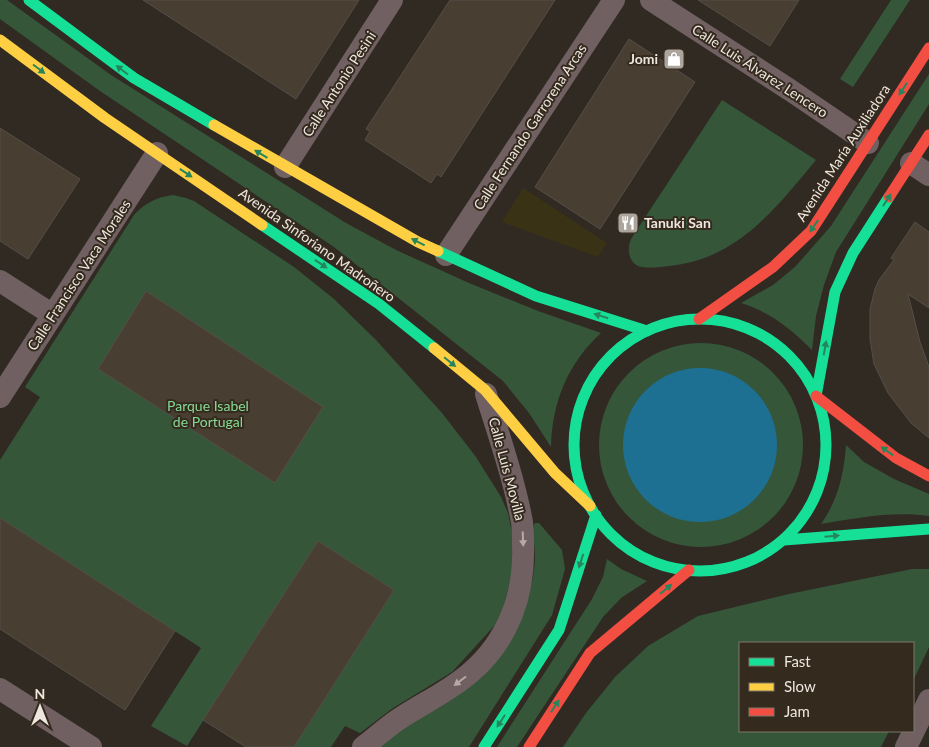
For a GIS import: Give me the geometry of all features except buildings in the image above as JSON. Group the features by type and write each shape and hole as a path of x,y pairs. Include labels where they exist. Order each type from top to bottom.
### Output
{"main road":[{"path":"28,0 134,78 285,168 418,242 536,296 647,331"},
{"name":"Avenida Sinforiano Madroñero","path":"0,40 105,118 379,304 485,390 556,473 593,510"},
{"name":"Avenida María Auxiliadora","path":"699,319 774,267 812,231 929,48"},
{"path":"816,396 835,292 853,253 920,169 929,135"},
{"path":"699,319 731,323 751,330 769,340 786,353 800,368 816,396 825,426 827,448 824,469 810,508 784,540 767,552 749,561 709,571 668,567 649,560 615,538 593,510 576,468 575,454 575,427 580,407 587,389 598,371 612,355 629,341 647,331 668,323 699,319"},
{"path":"816,396 896,458 929,476"},
{"path":"484,747 559,630 593,510"},
{"path":"784,540 929,529"},
{"path":"529,747 590,653 689,570"}],"street":[{"name":"Calle Antonio Pesini","path":"285,168 392,0"},
{"name":"Calle Fernando Garrorena Arcas","path":"446,255 614,0"},
{"name":"Calle Luis Álvarez Lencero","path":"651,0 868,143"},
{"name":"Calle Francisco Vaca Morales","path":"0,397 157,153"},
{"path":"0,281 53,315"},
{"name":"Calle Luis Movilla","path":"363,747 400,719 440,696 470,673 488,655 503,633 516,606 522,585 524,563 522,524 513,485 485,390"},
{"path":"0,689 90,747"},
{"path":"914,731 929,700"},
{"path":"906,747 913,732"}],"green space":[{"path":"0,0 7,0 111,75 346,223 396,250 469,283 538,311 601,333 579,357 564,384 555,414 551,447 529,413 503,381 334,247 100,91 0,19"},
{"path":"891,0 910,0 853,87 840,79"},
{"path":"929,74 929,104 836,252 824,285 816,316 812,350 771,316 741,303 773,285 795,267 831,226"},
{"path":"722,100 816,160 770,213 735,242 715,253 693,261 658,267 638,266 630,258 629,246 631,239"},
{"name":"Parque Isabel de Portugal","path":"173,195 194,201 294,267 334,299 376,340 442,413 476,457 501,497 508,513 512,532 513,571 503,608 496,624 452,672 393,708 360,733 345,726 331,747 294,747 394,590 318,541 187,746 151,726 201,648 0,518 0,460 40,397 25,387 134,215 152,201"},
{"path":"691,343 711,343 731,347 749,355 766,366 780,380 791,397 799,415 803,445 799,475 791,493 780,510 766,524 749,535 731,543 711,547 691,547 671,543 653,535 636,524 622,510 611,493 603,475 599,455 599,435 603,415 611,397 622,380 636,366 653,355 671,347"},
{"path":"846,445 864,462 894,479 929,494 929,516 902,514 821,524 836,496 844,466"},
{"path":"535,523 539,523 562,550 565,569 552,615 469,747 379,747 523,612 530,591 534,569 533,534"},
{"path":"607,559 621,569 647,581 621,598 603,617 517,747 497,747 592,599 603,577"},
{"path":"912,569 929,569 929,647 914,679 914,642 739,642 739,732 888,732 881,747 563,747 586,713 615,677 648,646 698,616 789,594"}],"sand":[{"path":"523,188 607,243 598,257 502,222"}],"water":[{"path":"700,368 729,374 743,381 754,391 764,402 771,416 777,445 771,474 764,488 754,499 743,509 729,516 700,522 671,516 657,509 646,499 636,488 629,474 623,445 629,416 636,402 646,391 657,381 671,374"}],"traffic: fast":[{"path":"29,0 134,78 214,125"},
{"path":"816,396 835,292 853,253 889,197"},
{"path":"262,225 379,304 434,348"},
{"path":"438,251 536,296 647,331"},
{"path":"700,319 725,322 748,329 770,340 789,356 805,375 816,397 823,420 826,445 823,470 816,493 805,515 789,534 770,550 748,561 725,568 700,571 675,568 652,561 630,550 611,534 595,515 584,493 577,470 574,445 577,420 584,397 595,375 611,356 630,340 652,329 675,322 700,319"},
{"path":"484,747 559,630 596,515"},
{"path":"784,540 929,529"}],"traffic: slow":[{"path":"0,40 105,118 262,225"},
{"path":"214,125 418,242 438,251"},
{"path":"434,348 485,390 555,473 590,506"}],"traffic: jam":[{"path":"699,319 773,267 811,231 929,48"},
{"path":"889,197 929,135"},
{"path":"816,396 896,458 929,476"},
{"path":"529,747 590,653 689,570"}],"place":[{"name":"Jomi","path":"674,59"},
{"name":"Tanuki San","path":"628,223"}]}
